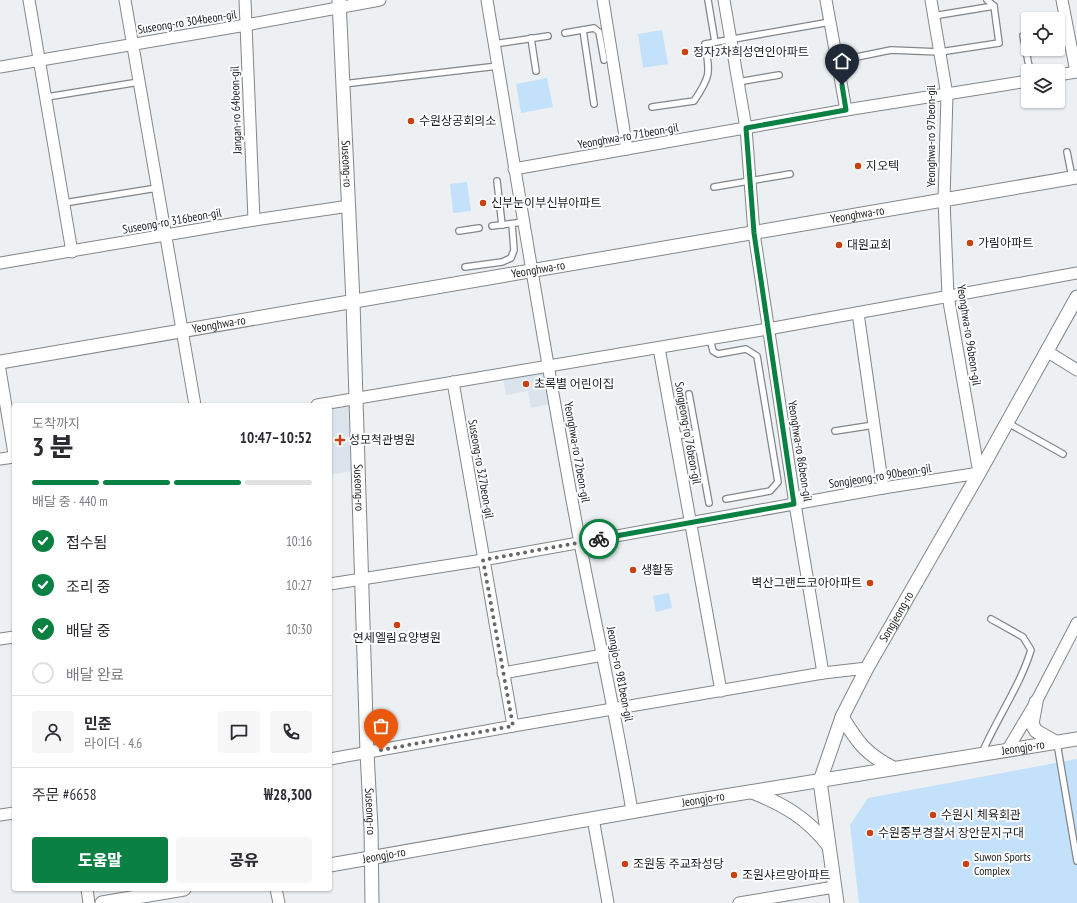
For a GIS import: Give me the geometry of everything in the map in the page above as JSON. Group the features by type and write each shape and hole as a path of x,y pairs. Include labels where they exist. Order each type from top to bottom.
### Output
{"street":[{"path":"29,0 47,97 72,252"},
{"path":"125,0 195,403"},
{"name":"Jangan-ro 64beon-gil","path":"246,0 254,220"},
{"name":"Suseong-ro 304beon-gil","path":"0,67 246,25 339,4 380,0"},
{"path":"487,0 514,169 517,223 531,271"},
{"path":"603,0 627,149"},
{"name":"Yeonghwa-ro 86beon-gil","path":"724,0 746,128 754,233 768,329 794,504 823,673"},
{"path":"826,0 846,110"},
{"name":"Yeonghwa-ro 97beon-gil","path":"931,0 947,95 944,200"},
{"path":"1062,0 1077,72 1065,74"},
{"name":"Suseong-ro","path":"339,4 356,398 372,903"},
{"name":"Yeonghwa-ro 71beon-gil","path":"514,169 846,110 1021,82"},
{"name":"Yeonghwa-ro","path":"0,362 1075,177"},
{"name":"Yeonghwa-ro 96beon-gil","path":"944,200 948,296 980,474"},
{"name":"Suseong-ro 316beon-gil","path":"0,264 254,220 348,206"},
{"name":"Yeonghwa-ro 72beon-gil","path":"531,271 580,543"},
{"path":"327,403 659,348 1077,273"},
{"name":"Songjeong-ro","path":"837,903 820,781 842,717 867,668 980,474 1077,297"},
{"path":"858,313 883,488"},
{"name":"Songjeong-ro 76beon-gil","path":"659,348 690,523"},
{"path":"1048,352 1077,370"},
{"path":"0,370 12,444"},
{"name":"Suseong-ro 327beon-gil","path":"453,382 513,726"},
{"path":"0,459 12,456"},
{"name":"Songjeong-ro 90beon-gil","path":"332,584 483,560 883,488 980,474"},
{"path":"690,523 721,691"},
{"name":"Jeongjo-ro 981beon-gil","path":"580,543 614,709 632,811"},
{"path":"1008,749 1036,702 1077,623"},
{"path":"0,639 12,637"},
{"path":"504,673 603,655"},
{"path":"332,759 823,673 867,668"},
{"path":"1036,702 1032,724 1036,731 1057,743"},
{"path":"842,717 858,743 877,760 893,768"},
{"name":"Jeongjo-ro","path":"332,865 632,811 982,753 1077,739"},
{"path":"752,792 792,810 806,821 828,844"},
{"path":"0,815 12,813"},
{"path":"593,818 608,903"},
{"path":"739,903 834,887"},
{"path":"87,891 89,903"},
{"path":"102,903 172,891"},
{"path":"276,891 279,903"}],"lane":[{"path":"708,0 715,42"},
{"path":"837,61 891,50 940,52 999,43 994,6 987,0"},
{"path":"933,16 994,6"},
{"path":"652,108 694,101 707,82 710,71 706,44 830,22"},
{"path":"565,33 594,28 599,32 604,60"},
{"path":"583,30 594,104"},
{"path":"494,44 548,36"},
{"path":"532,38 536,71"},
{"path":"342,84 498,66"},
{"path":"738,82 779,75"},
{"path":"47,97 139,82"},
{"path":"1067,152 1075,177"},
{"path":"714,187 790,174"},
{"path":"497,181 502,225"},
{"path":"64,203 157,188"},
{"path":"465,267 502,262 511,258 514,250 517,223 492,226"},
{"path":"458,231 479,228"},
{"path":"710,339 713,351 718,354 746,349 757,356 778,482 770,491 726,499"},
{"path":"689,394 709,503"},
{"path":"1008,423 1063,454"},
{"path":"835,431 874,425"},
{"path":"675,436 696,432"},
{"path":"982,753 992,729 1027,664 1031,650 1023,637 991,620"},
{"path":"1057,743 1077,861"}],"shaded area":[{"path":"662,30 668,64 643,68 638,34"},
{"path":"547,78 553,107 521,113 516,84"},
{"path":"467,182 471,211 453,213 450,184"},
{"name":"초록별 어린이집","path":"546,371 551,404 531,408 528,391 506,395 503,378"},
{"name":"성모척관병원","path":"349,405 351,471 332,475 332,409"},
{"path":"669,593 672,608 656,612 653,596"},
{"name":"Suwon Sports Complex","path":"1077,759 1077,903 859,903 850,825 868,798"}],"way so far":[{"path":"381,750 513,726 483,560 599,539"}],"place":[{"name":"정자2차희성연인아파트","path":"685,52"},
{"name":"수원상공회의소","path":"411,121"},
{"name":"지오텍","path":"858,166"},
{"name":"신부눈이부신뷰아파트","path":"483,203"},
{"name":"가림아파트","path":"970,243"},
{"name":"대원교회","path":"839,245"},
{"name":"초록별 어린이집","path":"526,384"},
{"name":"성모척관병원","path":"340,440"},
{"name":"생활동","path":"633,570"},
{"name":"벽산그랜드코아아파트","path":"870,583"},
{"name":"연세엘림요양병원","path":"397,625"},
{"name":"수원시 체육회관","path":"933,815"},
{"name":"수원중부경찰서 장안문지구대","path":"870,833"},
{"name":"조원동 주교좌성당","path":"625,864"},
{"name":"Suwon Sports Complex","path":"966,864"},
{"name":"조원샤르망아파트","path":"734,875"}],"route":[{"path":"599,539 794,504 754,233 746,128 846,110 842,85"}]}
